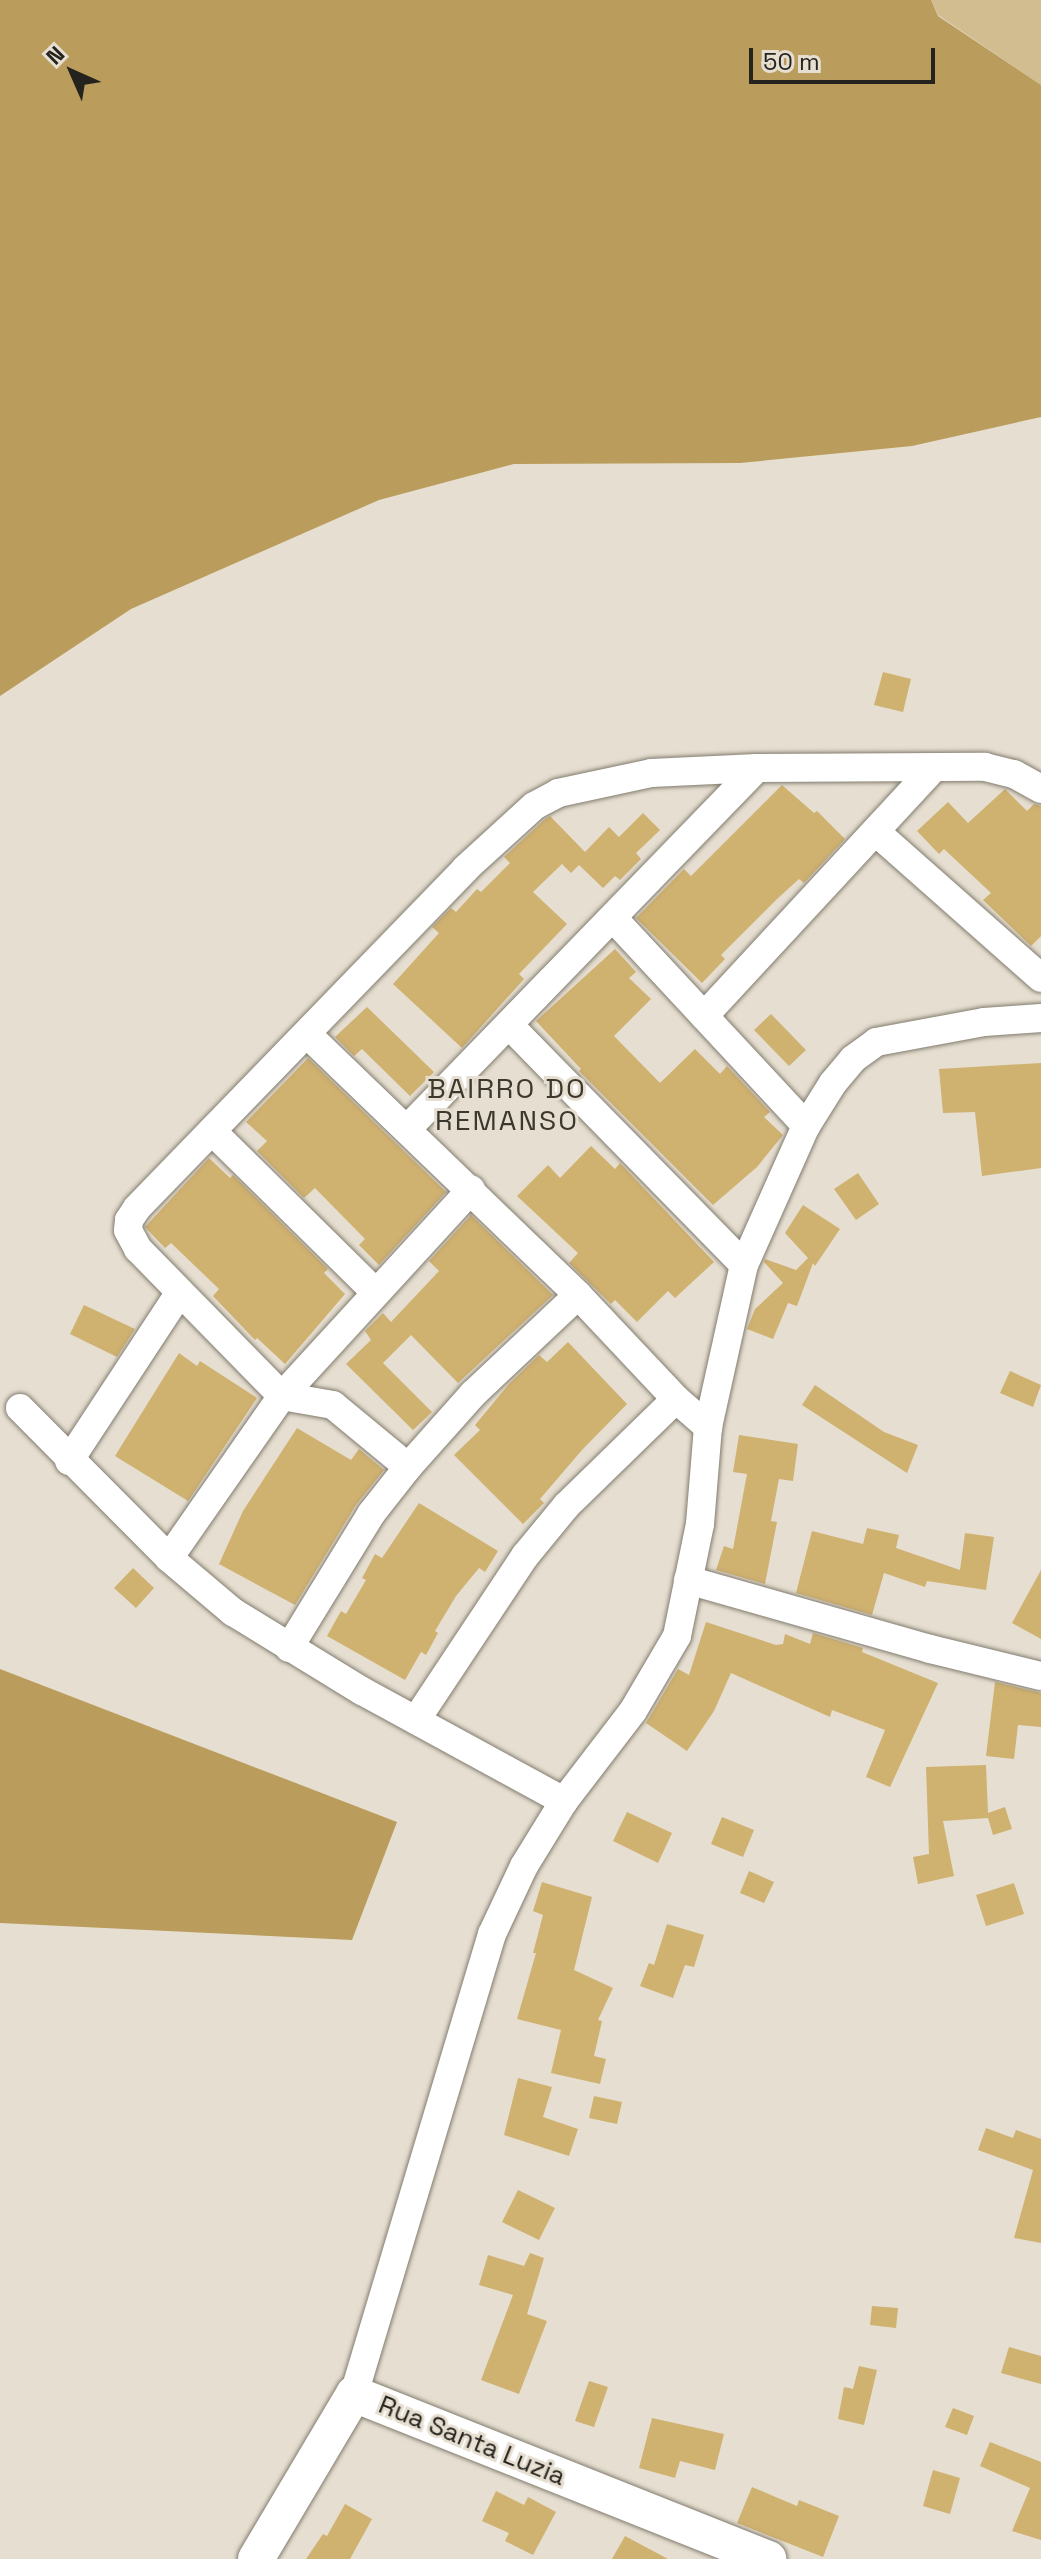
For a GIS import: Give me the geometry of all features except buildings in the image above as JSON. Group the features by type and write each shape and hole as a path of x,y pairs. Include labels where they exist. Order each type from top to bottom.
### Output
{"street":[{"path":"408,1467 333,1405 282,1396 138,1249 128,1230 129,1220 465,869 534,806 558,793 651,773 757,768 985,767 1014,774 1041,789"},
{"path":"408,1128 757,768"},
{"path":"704,1016 934,768"},
{"path":"876,832 1041,978"},
{"path":"613,918 806,1126"},
{"path":"354,2394 492,1934 524,1866 564,1801 660,1669 677,1636 700,1524 708,1427 744,1265 806,1126 833,1083 853,1059 876,1042 984,1022 1041,1018"},
{"path":"510,1026 744,1265"},
{"path":"308,1035 408,1128 578,1295 676,1399 708,1427"},
{"path":"212,1131 375,1292"},
{"path":"169,1558 282,1396 471,1190"},
{"path":"69,1461 180,1292"},
{"path":"289,1648 371,1514 408,1467 473,1394 578,1295"},
{"path":"416,1720 525,1556 577,1495 676,1399"},
{"path":"20,1408 69,1461 169,1558 233,1612 289,1648 564,1801"},
{"path":"688,1580 930,1649 1041,1676"},
{"name":"Rua Santa Luzia","path":"256,2559 354,2394 768,2559"}],"shaded area":[{"path":"0,0 931,0 938,16 1041,85 1041,417 912,446 740,463 514,464 379,500 131,609 0,696"},
{"path":"931,0 1041,0 1041,85 938,15"},
{"path":"0,1669 397,1822 352,1940 0,1923"}],"district":[{"name":"BAIRRO DO REMANSO","path":"507,1104"}]}
